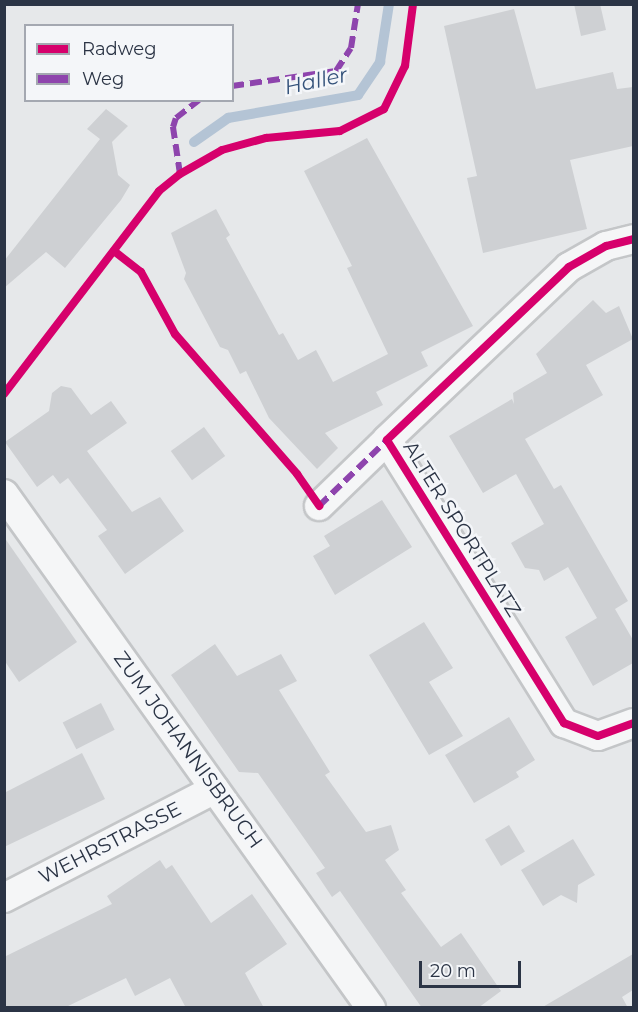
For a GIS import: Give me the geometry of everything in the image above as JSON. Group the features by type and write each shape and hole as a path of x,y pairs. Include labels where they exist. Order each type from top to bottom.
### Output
{"street":[{"name":"ALTER SPORTPLATZ","path":"319,506 569,267 606,246 633,239"},
{"name":"ALTER SPORTPLATZ","path":"387,440 564,723 598,736 633,723"},
{"name":"ZUM JOHANNISBRUCH","path":"4,494 371,1008"},
{"name":"WEHRSTRASSE","path":"4,898 215,789"}],"building":[{"path":"574,4 600,4 606,30 581,36"},
{"path":"514,9 536,89 613,72 617,89 633,87 633,146 570,160 587,229 483,253 467,178 477,176 444,26"},
{"path":"106,109 128,126 112,142 118,175 130,185 121,200 65,268 46,252 4,288 4,261 100,139 87,129"},
{"path":"367,138 473,326 421,352 428,366 376,392 383,405 325,433 338,448 317,469 269,418 246,371 240,374 228,350 220,347 184,279 186,273 171,233 216,209 230,235 226,238 279,335 283,333 298,360 316,350 333,382 388,354 347,268 352,266 304,171"},
{"path":"593,300 606,313 619,306 633,339 586,365 603,395 525,439 554,489 561,485 628,601 615,609 633,640 633,663 593,686 565,637 597,618 568,567 544,581 539,570 525,568 511,543 544,524 516,474 483,493 449,436 512,399 514,404 513,393 547,373 536,354"},
{"path":"61,386 71,388 91,415 111,401 127,423 87,451 132,512 160,497 184,531 125,574 98,536 107,530 68,478 60,484 53,475 37,487 5,442 49,411 52,393"},
{"path":"204,427 225,456 192,480 171,451"},
{"path":"382,500 412,547 335,595 313,556 330,546 324,536"},
{"path":"4,537 77,642 19,682 4,660"},
{"path":"424,622 453,668 429,682 463,736 429,755 369,655"},
{"path":"215,644 237,676 281,654 297,681 279,690 330,772 325,775 366,832 391,825 399,850 385,860 406,890 401,893 441,947 461,933 501,991 478,1008 422,1008 340,891 332,897 316,873 325,868 258,773 239,772 171,675"},
{"path":"101,703 115,730 76,749 63,723"},
{"path":"509,717 535,760 516,772 519,777 474,803 445,755"},
{"path":"82,753 105,799 4,847 4,793"},
{"path":"509,825 525,852 501,866 485,839"},
{"path":"573,839 595,875 578,885 577,903 561,895 543,906 521,870"},
{"path":"160,860 166,869 172,865 211,923 252,894 287,944 245,973 264,1008 186,1008 170,978 135,996 126,978 64,1008 4,1008 4,957 112,904 107,896"},
{"path":"633,954 633,990 622,997 628,1008 541,1008"}],"waterway":[{"name":"Haller","path":"194,142 228,118 358,95 380,62 389,4"}],"marked path":[{"path":"234,86 336,71 351,48 358,4"},
{"path":"180,174 173,127 176,118 196,102"},
{"path":"317,503 319,506 387,440"}],"cycle path":[{"path":"4,394 159,191 180,174 222,150 266,138 340,131 384,109 405,66 413,4"},
{"path":"634,239 606,246 569,267 387,440 564,723 598,736 634,723"},
{"path":"114,251 141,272 175,334 297,474 319,506"}]}
